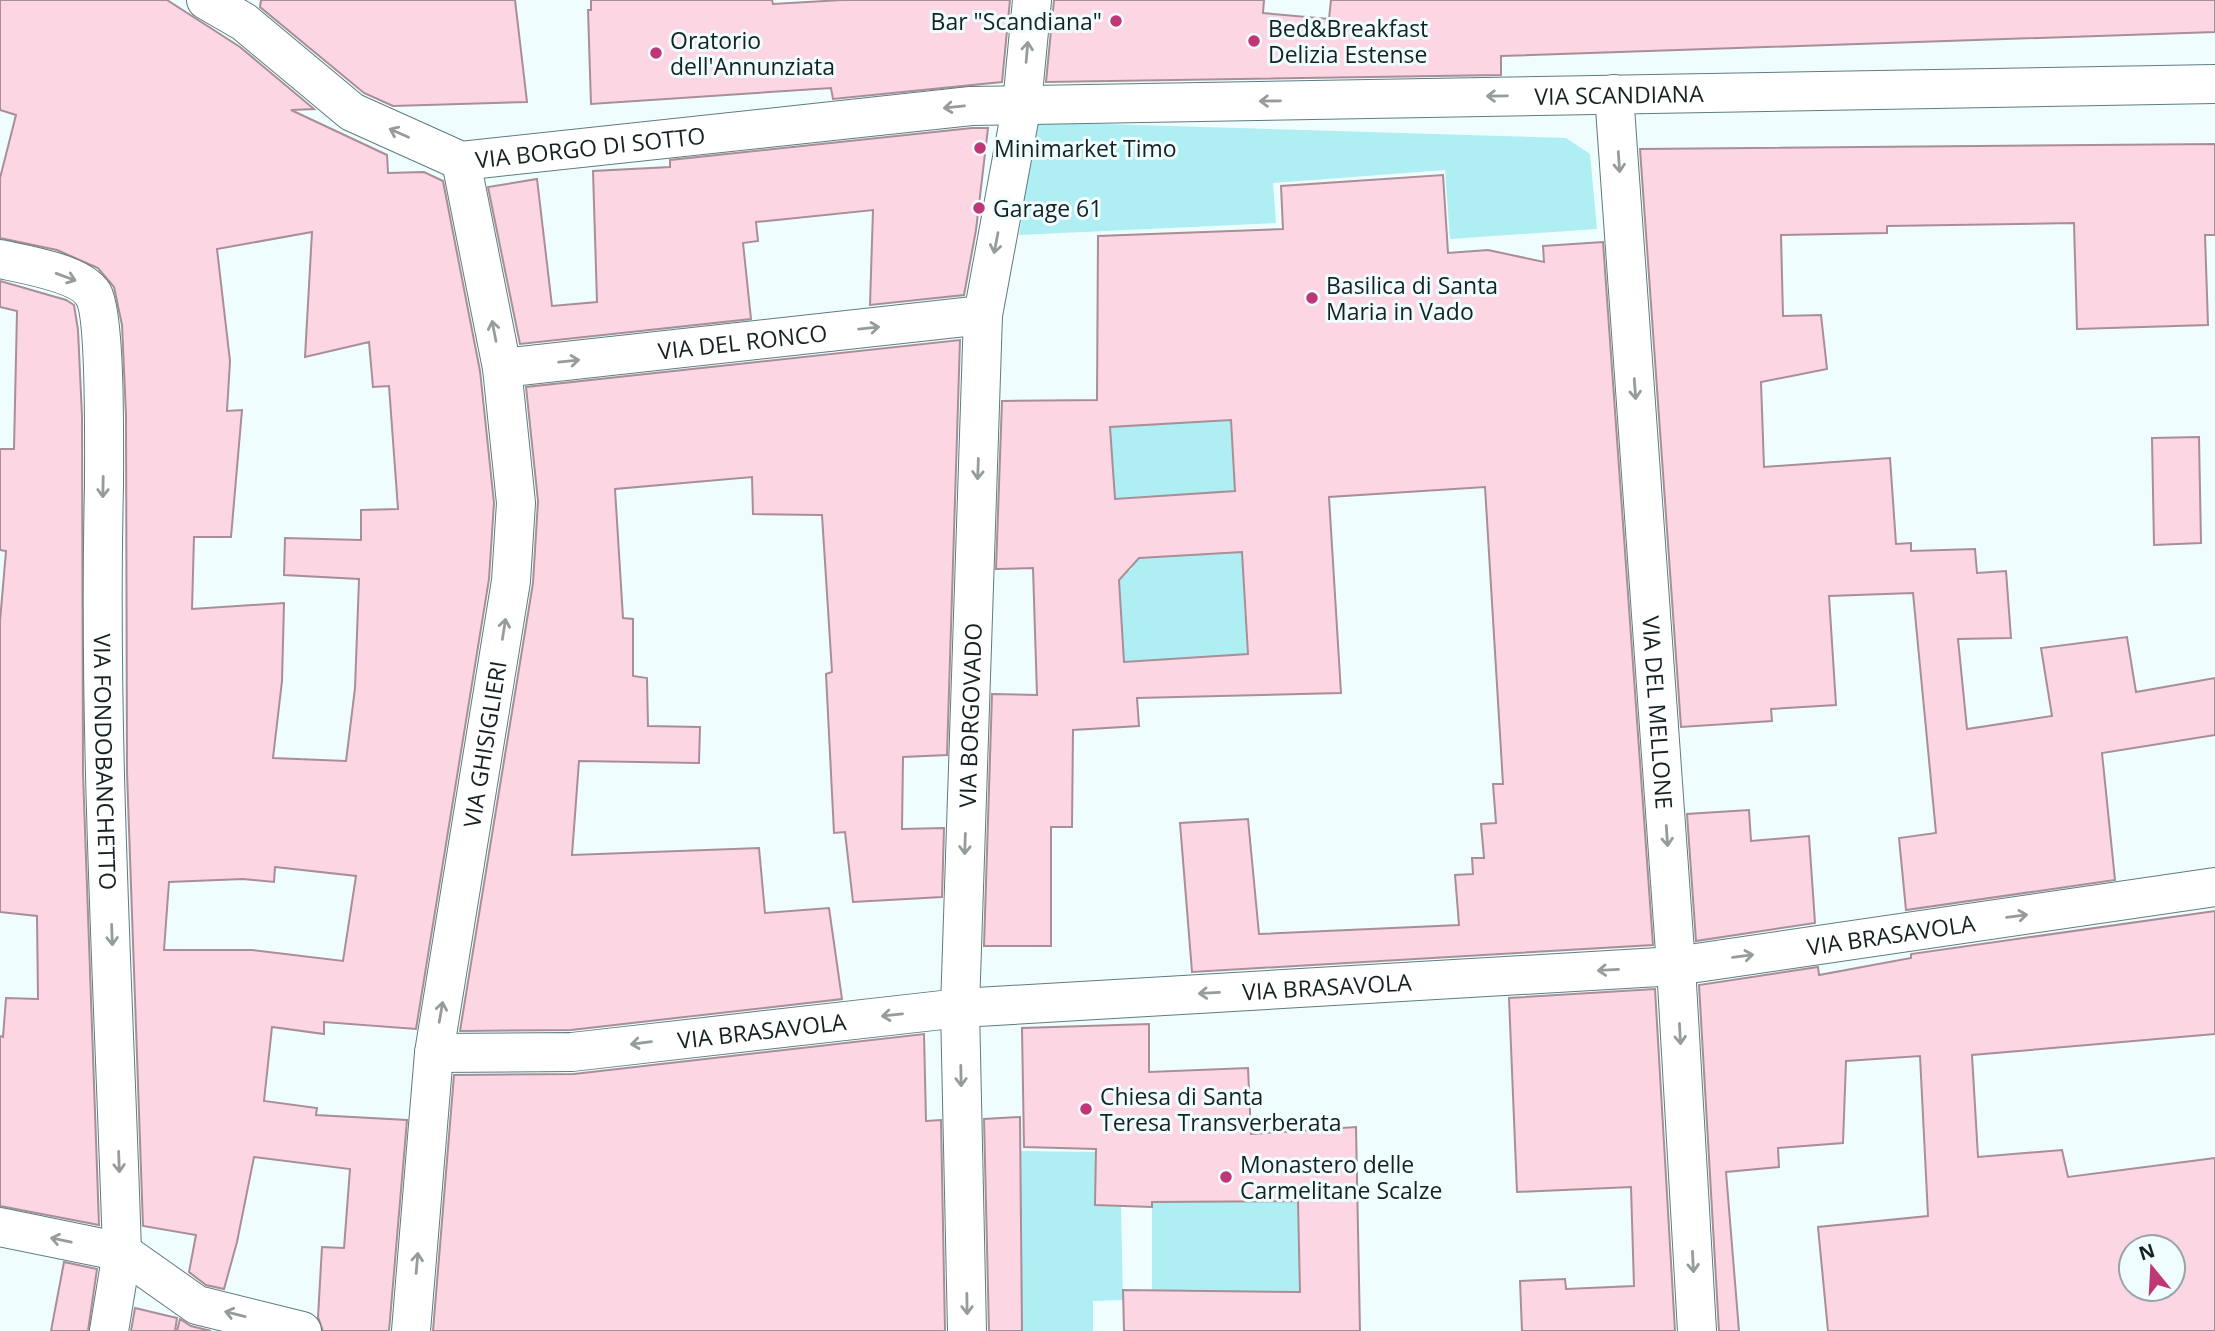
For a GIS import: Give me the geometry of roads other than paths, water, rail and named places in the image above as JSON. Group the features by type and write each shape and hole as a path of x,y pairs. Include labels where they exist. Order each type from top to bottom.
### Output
{"street":[{"name":"VIA BORGO DI SOTTO","path":"206,0 245,11 352,112 461,160 971,106 1022,104"},
{"name":"VIA BORGOVADO","path":"967,1331 960,1008 983,315 1022,104 1032,0"},
{"name":"VIA SCANDIANA","path":"1022,104 2215,84"},
{"name":"VIA DEL MELLONE","path":"1614,94 1676,966 1697,1331"},
{"name":"VIA GHISIGLIERI","path":"411,1331 434,1053 511,581 516,503 502,368 461,160"},
{"name":"VIA FONDOBANCHETTO","path":"0,259 82,283 93,293 101,323 104,454 103,632 122,1252 108,1331"},
{"name":"VIA DEL RONCO","path":"502,368 983,315"},
{"name":"VIA BRASAVOLA","path":"434,1053 572,1052 960,1008 1676,966 2215,887"},
{"path":"0,1227 122,1252 197,1304 302,1331"}],"place":[{"name":"Bar \"Scandiana\"","path":"1116,21"},
{"name":"Bed&Breakfast Delizia Estense","path":"1254,41"},
{"name":"Oratorio dell'Annunziata","path":"656,53"},
{"name":"Minimarket Timo","path":"980,148"},
{"name":"Garage 61","path":"979,208"},
{"name":"Basilica di Santa Maria in Vado","path":"1312,298"},
{"name":"Chiesa di Santa Teresa Transverberata","path":"1086,1109"},
{"name":"Monastero delle Carmelitane Scalze","path":"1226,1177"}]}
